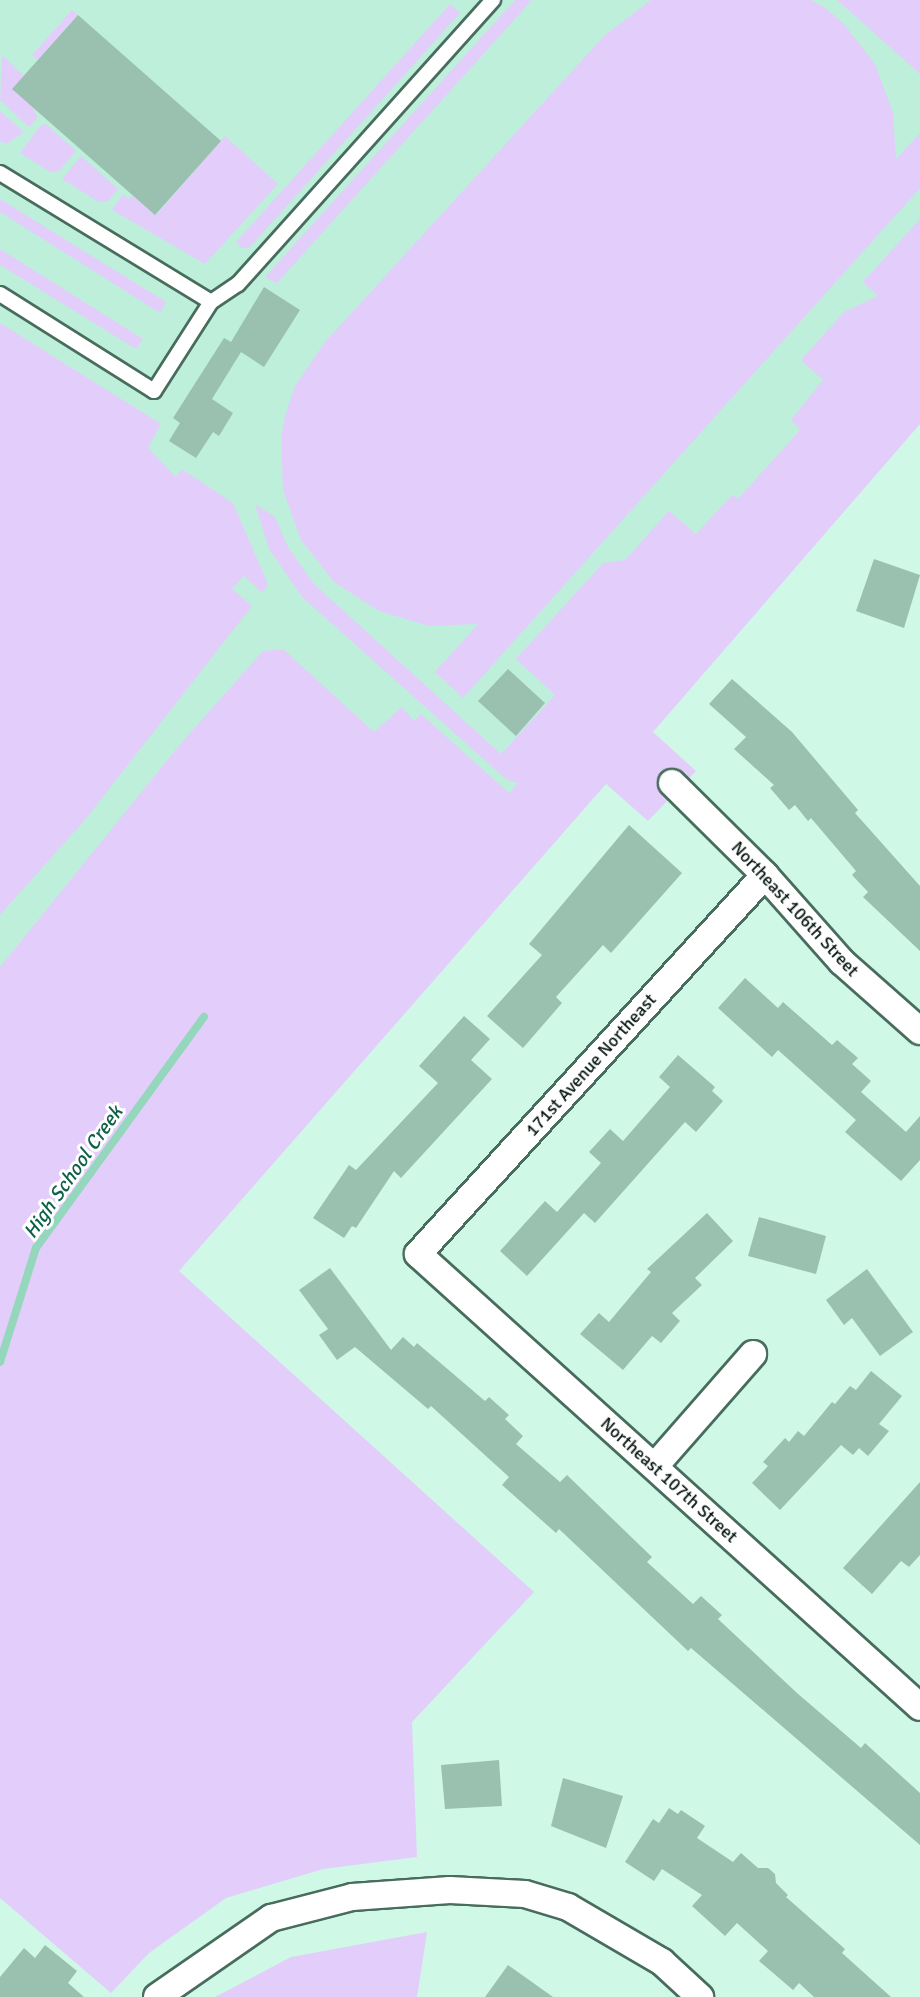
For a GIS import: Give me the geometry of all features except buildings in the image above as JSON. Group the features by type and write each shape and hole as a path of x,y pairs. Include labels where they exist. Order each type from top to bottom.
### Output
{"street":[{"name":"Northeast 106th Street","path":"672,783 765,875 842,962 920,1031"},
{"name":"171st Avenue Northeast","path":"418,1254 765,875"},
{"name":"Northeast 107th Street","path":"418,1254 916,1696"},
{"path":"655,1466 753,1354"},
{"path":"157,1997 271,1918 341,1899 450,1890 525,1894 568,1907 662,1962 700,1997"}],"lane":[{"path":"0,294 154,391 211,303 238,284 493,0"},
{"path":"0,172 9,174 211,303"}],"shaded area":[{"path":"0,0 920,0 920,332 126,1224 0,1108"},
{"path":"515,0 532,0 277,283 265,277"},
{"path":"651,0 811,0 824,7 844,24 875,64 893,113 896,159 920,133 920,188 463,698 435,672 478,624 429,626 379,611 334,582 301,540 283,490 281,437 285,416 295,386 325,342 605,35"},
{"path":"837,0 920,0 920,74"},
{"path":"450,4 460,13 249,248 242,248 236,242"},
{"path":"72,10 78,15 38,60 32,55"},
{"path":"2,55 24,76 37,118 29,127 0,100"},
{"path":"0,111 24,132 6,144 0,141"},
{"path":"46,124 76,151 59,171 50,172 20,153 40,126"},
{"path":"225,136 278,184 205,264 112,210 123,194 129,199 132,195 156,215"},
{"path":"81,156 118,189 108,201 99,202 62,179"},
{"path":"0,199 166,302 160,313 0,212"},
{"path":"920,219 920,424 653,732 696,771 648,821 606,784 179,1271 534,1592 412,1722 417,1857 323,1869 226,1898 149,1953 111,1993 0,1898 0,967 182,742 263,651 283,649 374,732 402,707 414,721 421,714 509,793 518,783 507,780 302,597 269,549 255,504 275,517 288,547 314,584 501,754 555,695 516,659 603,563 625,560 669,511 696,534 732,495 738,499 800,430 791,420 823,380 801,360 844,312 878,296 863,282"},
{"path":"0,249 143,339 136,349 0,265"},
{"path":"0,323 161,424 148,448 176,477 182,469 233,503 268,584 262,593 244,576 232,589 252,606 84,821 0,915"},
{"path":"427,1932 417,1997 215,1997 291,1957"}],"waterway":[{"name":"High School Creek","path":"0,1362 36,1248 204,1017"}]}
